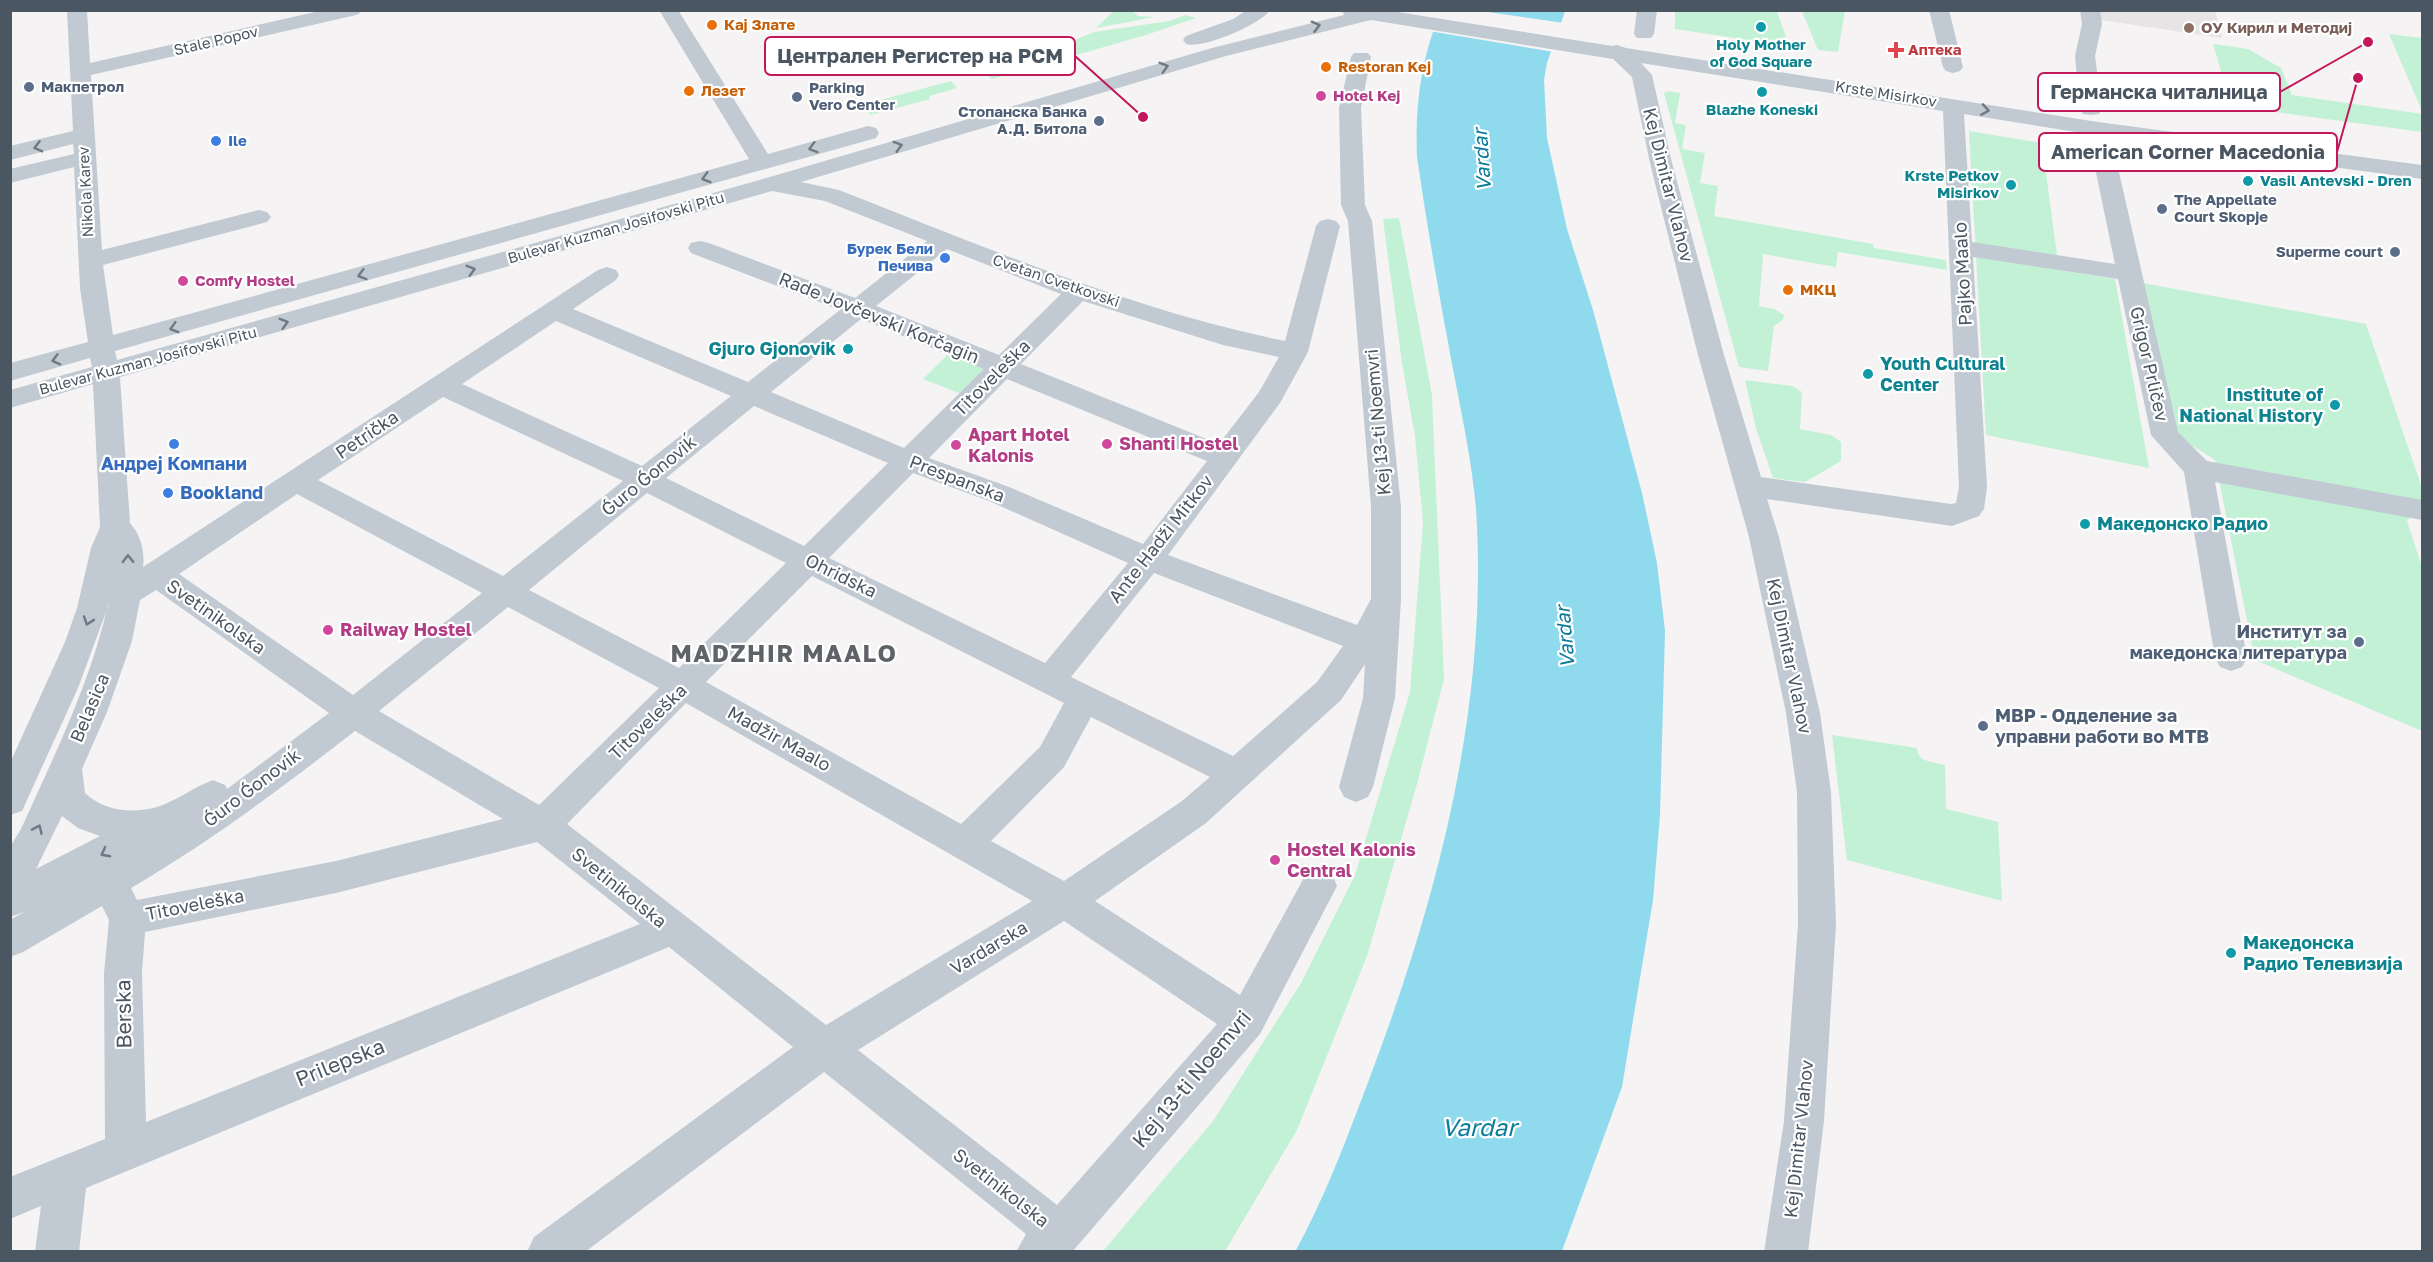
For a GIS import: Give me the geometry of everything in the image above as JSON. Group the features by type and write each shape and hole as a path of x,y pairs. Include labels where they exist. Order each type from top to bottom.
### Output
{"street":[{"name":"Nikola Karev","path":"77,10 81,71 74,149 90,261 95,317 103,360"},
{"name":"Stale Popov","path":"81,71 352,10"},
{"path":"668,10 767,173"},
{"path":"1161,50 1208,28 1221,18 1226,10"},
{"path":"1015,91 1204,37 1240,23 1261,10"},
{"name":"Krste Misirkov","path":"1350,10 1618,46"},
{"name":"Krste Misirkov","path":"1418,10 1673,55 2422,172"},
{"path":"1644,34 1647,10"},
{"path":"1939,10 1953,67"},
{"name":"Grigor Prličev","path":"2090,10 2092,24 2085,56 2094,119 2165,435 2198,469"},
{"name":"Bulevar Kuzman Josifovski Pitu","path":"1219,52 1274,31 1298,13"},
{"name":"Bulevar Kuzman Josifovski Pitu","path":"767,173 842,163 1219,52 1371,14"},
{"path":"1644,34 1661,43 1673,55 1642,75 1618,46 1644,34"},
{"name":"Krste Misirkov","path":"1673,55 1953,105 2422,153"},
{"name":"Kej 13-ti Noemvri","path":"1356,788 1379,698 1386,599 1385,496 1360,221 1353,205 1350,108 1362,57"},
{"name":"Kej Dimitar Vlahov","path":"1642,75 1661,163 1711,355 1751,486 1803,713 1814,792 1817,924 1804,1121 1786,1251"},
{"path":"948,110 970,104"},
{"name":"Pajko Maalo","path":"1751,486 1952,514 1969,509 1973,487 1953,105"},
{"name":"Bulevar Kuzman Josifovski Pitu","path":"10,399 103,360 767,173 883,128"},
{"path":"10,153 74,149"},
{"path":"10,176 74,149"},
{"path":"831,195 828,179 842,163"},
{"name":"Cvetan Cvetkovski","path":"767,173 831,195 1078,292 1232,339 1295,352"},
{"path":"90,261 259,217"},
{"name":"Ante Hadži Mitkov","path":"1050,680 1148,559 1270,397 1295,352 1328,226"},
{"name":"Ǵuro Ǵonoviḱ","path":"10,940 156,855 254,790 506,592 943,240"},
{"name":"Rade Jovčevski Korčagin","path":"700,248 858,308 1224,457"},
{"path":"1962,248 2128,273"},
{"name":"Petrička","path":"126,594 298,483 607,275"},
{"name":"Titoveleška","path":"128,919 336,877 542,825 685,686 1078,292"},
{"name":"Prespanska","path":"553,310 909,461 999,494 1148,559 1364,641"},
{"name":"Bulevar Kuzman Josifovski Pitu","path":"10,372 103,360"},
{"name":"Belasica","path":"14,785 81,639 95,601 106,542 115,527 103,360"},
{"name":"Ohridska","path":"441,385 644,479 1238,774"},
{"path":"2230,658 2198,469 2422,510"},
{"name":"Madžir Maalo","path":"298,483 685,686 965,844 1065,901 1246,1021"},
{"name":"Belasica","path":"10,881 35,838 108,668 126,594 129,557 124,536 115,527"},
{"name":"Svetinikolska","path":"156,574 354,713 542,825 823,1049 1049,1243"},
{"name":"Vardarska","path":"549,1251 823,1049 1065,901 1194,812 1329,691 1364,641 1386,599"},
{"path":"965,844 1052,757 1060,746 1084,697"},
{"name":"Ǵuro Ǵonoviḱ","path":"10,901 306,748"},
{"path":"65,767 66,787 72,803 95,819 130,825 167,821"},
{"path":"108,884 128,919"},
{"name":"Kej 13-ti Noemvri","path":"1049,1243 1246,1021 1319,886"},
{"name":"Berska","path":"126,1150 123,973 128,919"},
{"name":"Prilepska","path":"10,1198 671,929"},
{"path":"57,1251 66,1175"}],"shaded area":[{"name":"ОУ Кирил и Методиј","path":"2093,11 2215,11 2222,38 2094,19"}],"green space":[{"path":"1115,10 1132,11 1138,16 1154,17 1096,28"},
{"path":"1675,11 1777,11 1789,46 1675,29"},
{"path":"1802,11 1845,11 1838,52 1818,50"},
{"path":"1185,15 1196,18 1146,35 992,79 981,70 1042,54 1094,32 1170,21"},
{"path":"2389,34 2422,38 2422,111"},
{"path":"2213,44 2248,49 2281,68 2292,95 2422,114 2422,132 2231,106"},
{"path":"951,81 957,88 929,96 930,99 870,115 862,105"},
{"path":"1668,91 1680,93 1675,123 1686,125 1682,149 1705,153 1700,183 1718,186 1714,216 1873,244 1874,248 1946,260 1947,270 1838,252 1836,267 1763,254 1759,306 1774,309 1784,315 1783,320 1774,326 1768,371 1739,367 1664,93"},
{"path":"1969,131 2042,143 2059,270 2115,279 2149,468 1986,435"},
{"path":"1399,218 1432,395 1444,679 1417,784 1367,956 1297,1130 1225,1251 1103,1251 1213,1121 1301,983 1355,875 1410,692 1423,523 1415,436 1402,363 1383,219"},
{"path":"2143,283 2366,324 2422,488 2422,499 2407,521 2422,567 2422,731 2255,660 2215,460 2175,435"},
{"path":"949,353 990,368 964,395 923,379"},
{"path":"1745,380 1792,386 1802,392 1800,429 1831,435 1841,442 1841,461 1805,482 1773,478 1756,428"},
{"path":"1832,735 1917,748 1923,759 1945,765 1946,809 1998,822 2002,901 1847,860"}],"water":[{"name":"Vardar","path":"1441,11 1565,11 1547,63 1544,80 1547,138 1567,229 1593,310 1642,493 1657,563 1665,631 1660,815 1653,900 1622,1087 1562,1251 1295,1252 1325,1191 1392,1016 1436,874 1453,802 1466,730 1474,657 1478,583 1476,509 1466,436 1433,260 1417,157 1418,100 1424,64"}],"pier":[{"path":"1438,10 1481,11 1564,23 1554,52 1429,31"}],"place":[{"name":"Кај Злате","path":"712,25"},
{"name":"Holy Mother of God Square","path":"1761,27"},
{"name":"ОУ Кирил и Методиј","path":"2189,28"},
{"name":"Германска читалница","path":"2368,42"},
{"name":"Аптека","path":"1896,50"},
{"name":"Restoran Kej","path":"1326,67"},
{"name":"American Corner Macedonia","path":"2358,78"},
{"name":"Макпетрол","path":"29,87"},
{"name":"Лезет","path":"689,91"},
{"name":"Blazhe Koneski","path":"1762,92"},
{"name":"Hotel Kej","path":"1321,96"},
{"name":"Parking Vero Center","path":"797,97"},
{"name":"Централен Регистер на РСМ","path":"1143,117"},
{"name":"Стопанска Банка А.Д. Битола","path":"1099,121"},
{"name":"Ile","path":"216,141"},
{"name":"Vasil Antevski - Dren","path":"2248,181"},
{"name":"Krste Petkov Misirkov","path":"2011,185"},
{"name":"The Appellate Court Skopje","path":"2162,209"},
{"name":"Superme court","path":"2395,252"},
{"name":"Бурек Бели Печива","path":"945,258"},
{"name":"Comfy Hostel","path":"183,281"},
{"name":"МКЦ","path":"1788,290"},
{"name":"Gjuro Gjonovik","path":"848,349"},
{"name":"Youth Cultural Center","path":"1868,374"},
{"name":"Institute of National History","path":"2335,405"},
{"name":"Андреј Компани","path":"174,444"},
{"name":"Shanti Hostel","path":"1107,444"},
{"name":"Apart Hotel Kalonis","path":"956,445"},
{"name":"Bookland","path":"168,493"},
{"name":"Македонско Радио","path":"2085,524"},
{"name":"Railway Hostel","path":"328,630"},
{"name":"Институт за македонска литература","path":"2359,642"},
{"name":"МВР - Одделение за управни работи во МТВ","path":"1983,726"},
{"name":"Hostel Kalonis Central","path":"1275,860"},
{"name":"Македонска Радио Телевизија","path":"2231,953"}],"district":[{"name":"MADZHIR MAALO","path":"784,654"}]}
